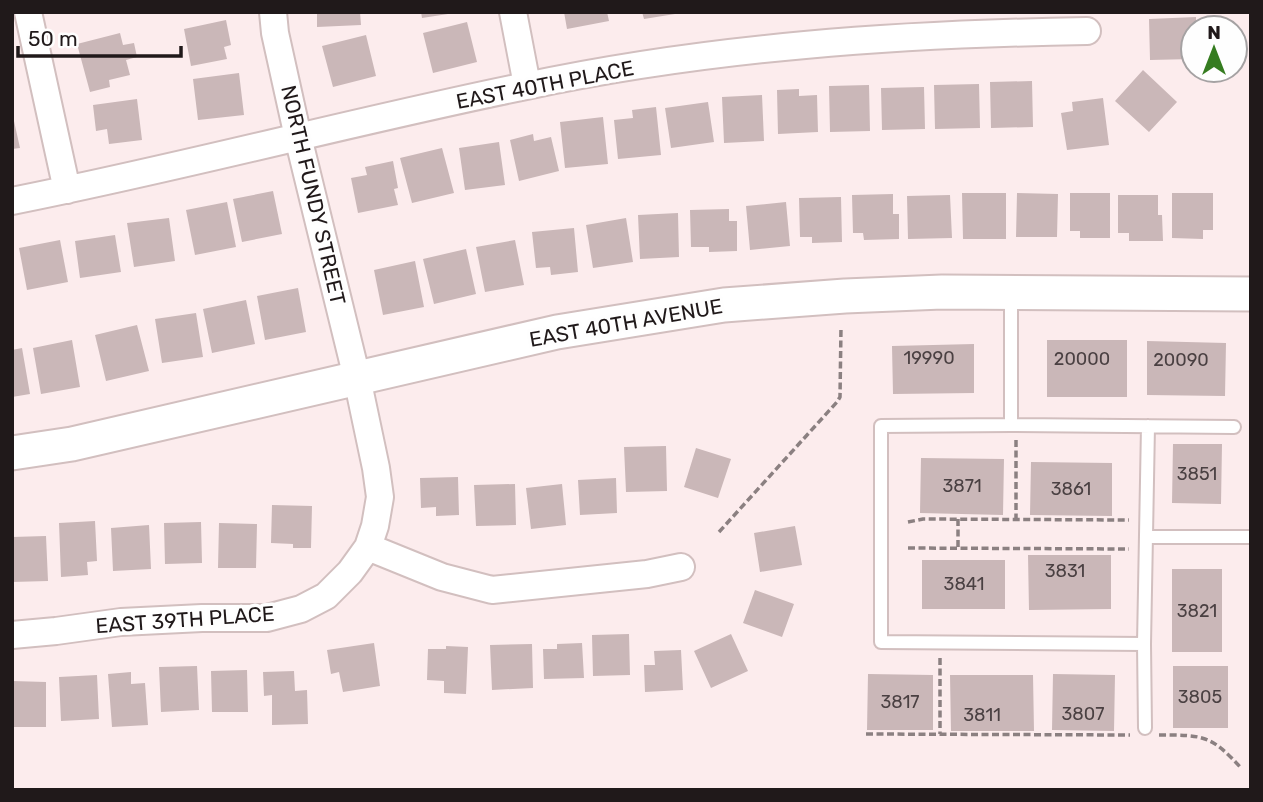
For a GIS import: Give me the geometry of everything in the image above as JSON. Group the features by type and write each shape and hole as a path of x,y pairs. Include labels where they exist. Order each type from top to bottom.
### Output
{"street":[{"path":"28,12 67,190"},
{"name":"NORTH FUNDY STREET","path":"273,12 275,33 298,137 357,378"},
{"path":"513,12 527,85"},
{"name":"EAST 40TH PLACE","path":"12,201 527,85 637,67 769,49 909,36 980,23 1087,32"},
{"name":"EAST 40TH AVENUE","path":"12,453 85,441 557,332 724,305 845,296 1010,292 1251,294"},
{"name":"EAST 39TH PLACE","path":"12,635 121,622 267,618 301,609 326,596 350,572 368,547 380,497 357,378"},
{"path":"368,547 442,577 492,590 647,574 681,567"}],"lane":[{"path":"1010,292 1011,425"},
{"path":"1144,644 881,642 881,426 1234,427"},
{"path":"1147,733 1144,644 1148,426"},
{"path":"1147,537 1251,537"}],"path":[{"path":"719,532 840,397 841,327"},
{"path":"1016,438 1016,520"},
{"path":"958,519 958,548"},
{"path":"908,522 958,519 1129,520"},
{"path":"908,548 1129,549"},
{"path":"940,656 940,734"},
{"path":"866,734 1193,735 1208,738 1242,769"}],"building":[{"path":"317,12 360,12 361,25 317,27"},
{"path":"421,12 448,12 448,14 422,18"},
{"path":"564,12 607,12 609,21 567,29"},
{"path":"642,12 675,12 675,14 644,19"},
{"path":"1179,18 1179,59 1150,60 1149,19"},
{"path":"226,20 231,45 224,47 227,59 191,66 184,29"},
{"path":"467,22 477,62 433,73 423,33"},
{"path":"120,33 123,45 134,43 137,57 126,60 130,75 109,80 110,87 90,92 77,44"},
{"path":"366,35 376,76 333,87 322,46"},
{"path":"1143,70 1177,102 1149,132 1115,101"},
{"path":"239,73 244,115 198,120 193,79"},
{"path":"1032,81 1033,127 991,128 990,82"},
{"path":"979,84 980,128 935,129 934,85"},
{"path":"869,85 870,131 830,132 829,86"},
{"path":"924,87 925,129 882,130 881,88"},
{"path":"799,89 799,96 817,95 818,132 778,134 777,90"},
{"path":"762,95 764,141 724,143 722,97"},
{"path":"1103,98 1109,145 1067,150 1061,113 1073,111 1072,102"},
{"path":"137,99 142,140 109,144 107,129 96,131 93,105"},
{"path":"708,102 714,142 671,148 665,108"},
{"path":"656,107 661,155 618,159 614,120 633,118 632,110"},
{"path":"12,112 20,148 12,149"},
{"path":"603,117 608,164 565,168 560,122"},
{"path":"533,134 534,141 551,137 559,171 519,181 510,140"},
{"path":"499,142 505,185 465,190 459,148"},
{"path":"442,148 454,193 412,203 400,158"},
{"path":"393,161 398,188 394,189 398,205 358,213 351,178 367,175 365,167"},
{"path":"273,191 282,234 242,242 233,199"},
{"path":"962,193 1006,193 1006,239 963,239"},
{"path":"1017,193 1058,194 1057,237 1016,237"},
{"path":"1070,193 1110,193 1110,238 1080,238 1080,231 1070,231"},
{"path":"1172,193 1213,193 1213,230 1203,230 1203,239 1172,238"},
{"path":"893,194 893,214 899,214 899,239 864,240 863,233 853,233 852,195"},
{"path":"950,195 952,238 908,239 907,196"},
{"path":"1118,195 1158,195 1158,215 1162,215 1163,241 1129,241 1129,233 1118,233"},
{"path":"841,197 842,242 812,243 812,237 800,237 799,198"},
{"path":"227,202 236,247 195,255 186,210"},
{"path":"786,202 790,246 750,250 746,206"},
{"path":"729,209 729,221 737,221 737,251 709,252 709,247 691,247 690,210"},
{"path":"678,213 679,257 640,259 638,215"},
{"path":"169,218 175,261 134,267 127,223"},
{"path":"626,218 633,262 593,268 586,225"},
{"path":"574,228 578,272 551,275 550,267 536,268 532,232"},
{"path":"115,235 121,272 80,278 75,241"},
{"path":"60,240 68,282 27,290 19,248"},
{"path":"515,240 524,285 485,292 476,247"},
{"path":"466,249 476,294 434,304 423,259"},
{"path":"415,261 424,307 383,315 374,270"},
{"path":"298,288 306,332 265,340 257,296"},
{"path":"246,300 255,344 212,353 203,309"},
{"path":"196,313 203,357 162,363 155,319"},
{"path":"137,325 149,371 106,381 95,335"},
{"path":"72,340 80,387 41,394 33,348"},
{"path":"1047,340 1127,340 1127,397 1047,397"},
{"path":"1147,341 1226,343 1225,396 1147,395"},
{"path":"974,344 974,393 893,394 892,346"},
{"path":"22,348 30,394 12,397 12,350"},
{"path":"1173,444 1222,444 1221,504 1172,503"},
{"path":"666,446 667,491 626,492 624,447"},
{"path":"696,448 731,459 718,498 684,487"},
{"path":"921,458 1004,459 1003,515 920,513"},
{"path":"1031,462 1112,463 1112,516 1030,515"},
{"path":"458,477 459,515 436,516 436,507 421,508 420,478"},
{"path":"616,478 617,513 580,515 578,480"},
{"path":"515,484 516,525 476,526 474,485"},
{"path":"562,484 566,525 531,529 526,488"},
{"path":"272,505 312,506 311,548 293,548 293,544 271,543"},
{"path":"95,521 97,561 87,562 88,575 61,577 59,523"},
{"path":"201,522 202,563 165,564 164,523"},
{"path":"219,523 257,524 256,568 218,568"},
{"path":"149,525 151,569 113,571 111,528"},
{"path":"795,526 802,565 760,572 754,533"},
{"path":"46,536 48,581 12,582 12,537"},
{"path":"1028,555 1111,555 1111,609 1029,610"},
{"path":"922,560 1005,560 1005,609 922,609"},
{"path":"1172,569 1222,569 1222,652 1172,652"},
{"path":"755,590 794,604 782,637 743,623"},
{"path":"629,634 630,675 593,676 592,635"},
{"path":"731,634 748,671 711,688 694,651"},
{"path":"374,643 380,686 343,692 339,672 331,674 327,650"},
{"path":"582,643 584,678 544,679 543,649 557,649 557,644"},
{"path":"532,644 533,688 492,690 490,645"},
{"path":"446,646 468,647 466,694 444,693 444,681 427,680 428,649 446,649"},
{"path":"681,650 683,690 645,692 644,665 655,665 654,651"},
{"path":"197,666 199,710 161,712 159,667"},
{"path":"1173,666 1228,666 1228,728 1173,728"},
{"path":"247,670 248,712 212,712 211,671"},
{"path":"294,671 295,691 307,690 308,724 272,725 272,695 264,696 263,672"},
{"path":"131,672 131,684 145,683 148,725 112,727 108,674"},
{"path":"868,674 933,675 933,730 867,730"},
{"path":"1053,674 1115,675 1114,731 1052,730"},
{"path":"97,675 99,719 61,721 59,677"},
{"path":"950,675 1033,675 1034,731 951,731"},
{"path":"12,681 46,682 46,727 12,727"}]}
